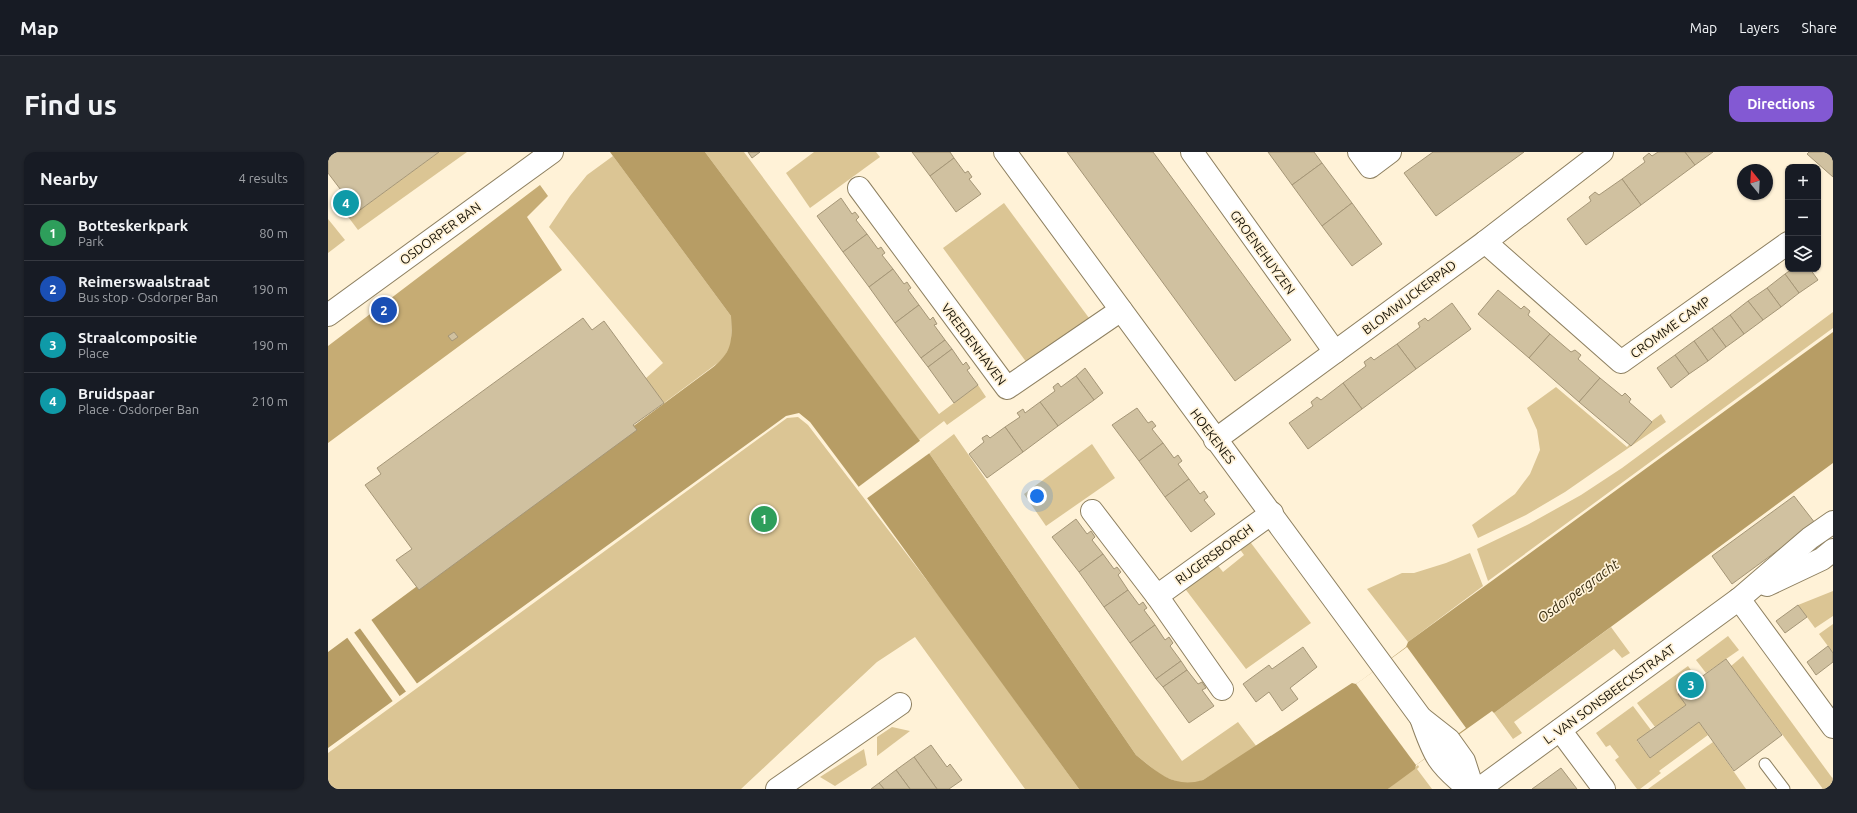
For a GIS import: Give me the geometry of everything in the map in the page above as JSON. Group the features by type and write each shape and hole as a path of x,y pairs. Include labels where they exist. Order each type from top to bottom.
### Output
{"street":[{"name":"OSDORPER BAN","path":"328,314 552,152"},
{"name":"HOEKENES","path":"1005,152 1215,440 1272,513 1421,718 1441,746 1448,772 1469,789"},
{"name":"GROENEHUYZEN","path":"1192,152 1335,352"},
{"path":"1359,152 1370,167 1390,152"},
{"name":"BLOMWIJCKERPAD","path":"1215,440 1485,242 1601,152"},
{"name":"VREEDENHAVEN","path":"859,188 1007,388 1121,310"},
{"name":"CROMME CAMP","path":"1485,242 1621,362 1785,245"},
{"path":"1092,512 1157,596 1222,689"},
{"name":"RIJGERSBORGH","path":"1157,596 1272,513"},
{"name":"L. VAN SONSBEECKSTRAAT","path":"1479,789 1739,599 1810,538 1833,522"},
{"name":"L. VAN SONSBEECKSTRAAT","path":"1739,599 1822,558 1833,550"},
{"path":"1739,599 1833,727"},
{"path":"777,789 900,704"},
{"path":"1560,730 1604,789"},
{"name":"HOEKENES","path":"1441,746 1464,761 1473,789"}],"lane":[{"path":"1765,764 1784,789"}],"shaded area":[{"path":"439,152 467,152 358,230 349,218"},
{"path":"705,152 744,152 939,414 978,385 986,397 947,425 944,421 919,440"},
{"path":"814,152 876,152 880,157 810,208 786,173"},
{"path":"613,156 731,316 731,345 723,359 664,403 645,379 663,363 549,227 570,196 587,175"},
{"path":"540,185 548,196 527,217 562,270 328,443 328,346"},
{"path":"1004,203 1089,318 1027,363 943,248"},
{"path":"328,219 345,240 328,253"},
{"path":"1833,312 1833,328 1488,581 1477,549 1529,524 1581,495 1622,468"},
{"path":"1556,387 1627,447 1653,420 1661,414 1666,422 1565,492 1526,515 1478,538 1472,525 1515,494 1530,474 1540,450 1537,430 1527,408"},
{"path":"798,417 808,425 951,612 1079,789 1025,789 915,637 877,662 741,789 328,789 328,753 787,418"},
{"path":"954,434 1182,761 1238,722 1257,747 1203,780 1192,784 1181,783 1162,776 1136,755 929,453"},
{"path":"1092,444 1115,478 1046,526 1024,494"},
{"path":"1248,539 1311,623 1246,669 1183,586 1216,563 1223,572 1244,555 1239,548"},
{"path":"1470,553 1483,586 1408,642 1367,589 1402,573 1414,573 1446,563"},
{"path":"1833,591 1833,616 1815,628 1798,605"},
{"path":"1833,624 1833,653 1819,634"},
{"path":"1611,627 1630,653 1622,658 1614,649 1514,722 1522,733 1513,739 1494,713"},
{"path":"1728,636 1739,650 1706,673 1696,660"},
{"path":"1743,656 1833,779 1833,789 1823,789 1731,666"},
{"path":"1688,666 1698,680 1679,694 1686,705 1655,727 1637,703"},
{"path":"1633,706 1651,730 1637,741 1650,758 1699,722 1708,735 1659,771 1661,773 1640,789 1637,789 1615,760 1619,757 1610,745 1606,747 1596,733"},
{"path":"892,727 910,731 877,756 877,737"},
{"path":"1713,742 1746,789 1648,789"},
{"path":"864,749 867,765 835,786 820,777"},
{"path":"1418,765 1419,767 1417,769 1432,789 1388,789"}],"water":[{"name":"Osdorpergracht","path":"610,152 705,152 929,453 1136,755 1159,773 1175,781 1193,782 1203,780 1352,683 1356,684 1362,680 1406,647 1408,642 1833,332 1833,463 1494,713 1492,711 1416,765 1415,769 1388,789 1079,789 867,498 810,422 799,413 786,416 328,748 328,652 712,368 728,351 731,339 731,316"}],"pier":[{"path":"921,440 931,452 866,499 857,488"},
{"path":"370,618 418,685 407,693 359,627"},
{"path":"353,631 401,698 394,703 346,636"},
{"path":"1407,647 1466,728 1416,765 1356,684"}],"building":[{"path":"328,152 439,152 349,218 345,212 353,206 328,173"},
{"path":"748,152 760,152 752,158"},
{"path":"912,152 950,152 954,158 930,176"},
{"path":"1067,152 1153,152 1291,340 1235,381"},
{"path":"1268,152 1314,152 1322,163 1292,185"},
{"path":"1433,152 1524,152 1436,216 1404,173"},
{"path":"1658,152 1685,152 1695,165 1641,205 1622,179 1645,162 1643,158 1649,153 1652,156"},
{"path":"1685,152 1713,152 1695,165"},
{"path":"1809,152 1833,152 1833,177 1821,166 1821,164 1818,164 1807,154"},
{"path":"954,158 965,173 968,171 972,177 969,179 981,194 956,212 930,176"},
{"path":"1322,163 1352,203 1322,226 1292,185"},
{"path":"1622,179 1641,205 1586,245 1567,219 1591,201 1589,197 1595,192 1599,195"},
{"path":"841,198 852,214 855,212 859,217 856,220 867,234 843,252 817,216"},
{"path":"1352,203 1382,244 1352,266 1322,226"},
{"path":"867,234 878,249 881,247 885,253 882,255 893,269 869,287 843,252"},
{"path":"893,269 904,284 907,282 911,288 908,290 919,305 895,323 869,287"},
{"path":"1788,272 1812,272 1818,280 1799,293 1785,274"},
{"path":"1785,274 1799,293 1781,307 1767,288"},
{"path":"1767,288 1781,307 1763,320 1748,301"},
{"path":"1498,290 1521,309 1524,306 1530,311 1528,315 1550,334 1529,358 1478,314"},
{"path":"1748,301 1763,320 1744,334 1730,315"},
{"path":"1452,303 1471,329 1416,369 1397,344 1420,327 1418,323 1425,318 1428,321"},
{"path":"919,305 930,320 933,317 937,324 934,325 945,340 921,358 895,323"},
{"path":"1730,315 1744,334 1726,347 1712,328"},
{"path":"583,318 592,330 604,321 664,403 633,425 637,430 419,590 396,560 412,549 365,485 381,474 377,468"},
{"path":"1712,328 1726,347 1708,361 1694,341"},
{"path":"454,332 458,337 452,341 448,336"},
{"path":"1550,334 1571,352 1575,350 1581,355 1578,359 1600,378 1579,402 1529,358"},
{"path":"945,340 952,349 928,367 921,358"},
{"path":"1694,341 1708,361 1689,374 1675,355"},
{"path":"1397,344 1416,369 1362,409 1343,383 1366,366 1364,362 1371,357 1374,360"},
{"path":"952,349 963,365 966,362 970,368 967,370 978,385 954,403 928,367"},
{"path":"1675,355 1689,374 1671,388 1657,368"},
{"path":"1085,368 1103,393 1094,400 1076,376"},
{"path":"1076,376 1094,400 1058,426 1040,402 1055,391 1053,387 1058,383 1061,387"},
{"path":"1600,378 1622,396 1625,393 1631,399 1629,402 1652,422 1631,446 1579,402"},
{"path":"1343,383 1362,409 1308,449 1289,423 1313,406 1311,402 1317,397 1321,400"},
{"path":"1040,402 1058,426 1023,452 1005,427 1020,417 1017,413 1023,409 1025,413"},
{"path":"1137,408 1148,423 1152,421 1156,426 1152,429 1163,443 1139,461 1112,425"},
{"path":"1005,427 1023,452 987,478 969,454 984,442 982,438 987,435 990,438"},
{"path":"1163,443 1174,458 1178,455 1182,461 1178,464 1189,479 1165,497 1139,461"},
{"path":"1189,479 1200,494 1204,491 1208,497 1204,500 1215,514 1191,532 1165,497"},
{"path":"1794,496 1815,523 1732,584 1712,556"},
{"path":"1076,519 1087,534 1091,531 1095,537 1092,540 1103,554 1079,572 1052,537"},
{"path":"1103,554 1114,569 1117,567 1121,572 1118,575 1128,590 1104,607 1079,572"},
{"path":"1128,590 1139,605 1143,602 1147,608 1144,610 1155,625 1130,643 1104,607"},
{"path":"1798,605 1807,617 1785,633 1776,621"},
{"path":"1155,625 1165,640 1169,637 1173,643 1170,646 1181,661 1156,679 1130,643"},
{"path":"1828,646 1833,653 1833,662 1816,675 1807,662"},
{"path":"1303,647 1317,667 1290,688 1298,699 1282,711 1269,692 1256,702 1243,684 1269,665 1272,669"},
{"path":"1726,659 1782,735 1734,771 1699,722 1650,758 1637,740 1686,705 1678,694"},
{"path":"1181,661 1187,670 1163,687 1156,679"},
{"path":"1187,670 1198,684 1202,682 1206,688 1202,690 1214,706 1189,723 1163,687"},
{"path":"931,745 947,767 950,764 962,780 949,789 937,789 914,757"},
{"path":"914,757 937,789 910,789 896,770"},
{"path":"1561,768 1577,789 1532,789"},
{"path":"896,770 910,789 884,789 879,783"},
{"path":"879,783 884,789 871,789"}],"place":[{"name":"Bruidspaar","path":"346,203"},
{"name":"Reimerswaalstraat","path":"384,310"},
{"name":"Botteskerkpark","path":"764,519"},
{"name":"Straalcompositie","path":"1691,685"}]}
